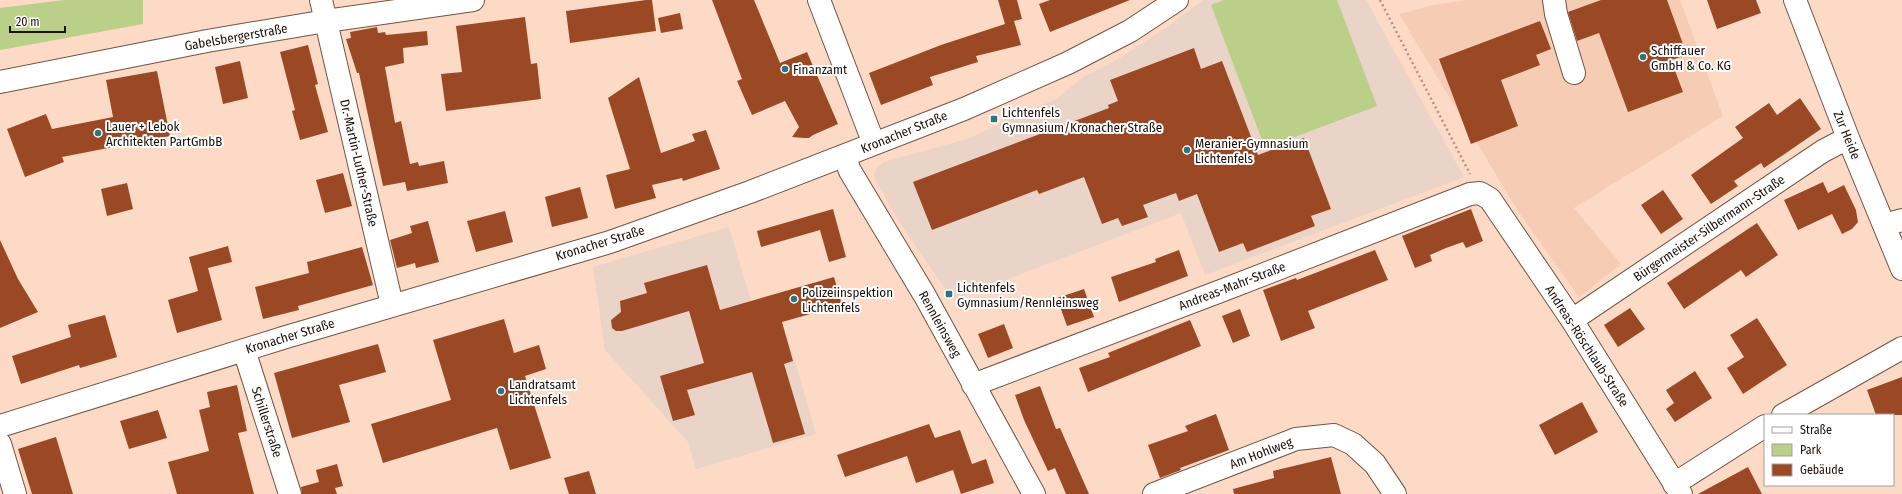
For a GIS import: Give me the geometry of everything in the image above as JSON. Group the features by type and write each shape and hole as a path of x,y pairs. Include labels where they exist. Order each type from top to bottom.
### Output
{"street":[{"name":"Dr.-Martin-Luther-Straße","path":"321,0 392,305"},
{"name":"Gabelsbergerstraße","path":"0,82 207,41 326,21 473,0"},
{"path":"819,0 874,144"},
{"name":"Kronacher Straße","path":"0,426 392,305 610,242 750,192 964,108 1068,63 1130,31 1177,0"},
{"path":"1554,0 1556,14 1574,73"},
{"name":"Zur Heide","path":"1795,0 1848,138 1893,222 1902,269"},
{"name":"Bürgermeister-Silbermann-Straße","path":"1572,320 1823,151 1848,138"},
{"name":"Rennleinsweg","path":"844,156 850,171 925,296 1034,494"},
{"name":"Andreas-Mahr-Straße","path":"973,384 1226,289 1470,194 1485,196"},
{"name":"Andreas-Röschlaub-Straße","path":"1485,196 1572,320 1674,490"},
{"path":"1785,414 1902,348"},
{"name":"Schillerstraße","path":"244,350 290,494"},
{"path":"1674,490 1764,427"},
{"name":"Am Hohlweg","path":"1154,494 1296,439 1334,435 1353,444 1375,464 1395,494"},
{"path":"0,444 15,494"}],"path":[{"path":"1380,0 1485,196"}],"shaded area":[{"name":"Meranier-Gymnasium Lichtenfels","path":"1203,0 1366,0 1464,177 1205,275 1181,213 953,300 899,222 874,177 875,170 884,162 967,139 1056,99 1083,77 1115,61 1164,29"},
{"path":"1468,0 1680,0 1723,116 1574,208 1621,264 1579,297 1518,211 1399,14 1433,5"},
{"path":"729,227 751,301 752,344 787,334 816,434 696,469 688,442 605,350 593,267"}],"green space":[{"path":"64,0 143,0 143,24 0,50 0,8"},
{"path":"1224,0 1337,0 1377,106 1265,148 1211,5"}],"building":[{"path":"652,0 656,31 570,43 566,11"},
{"name":"Finanzamt","path":"712,0 754,0 780,63 807,52 838,124 809,138 792,137 799,127 785,101 752,115 737,81 742,79"},
{"path":"998,0 1017,0 1022,19 1014,21 1021,45 976,56 978,62 930,77 933,85 881,105 869,73 941,45 1005,24"},
{"path":"1050,0 1130,0 1050,32 1039,4"},
{"name":"Schiffauer GmbH & Co. KG","path":"1601,0 1667,0 1687,55 1671,60 1683,92 1628,112 1599,33 1577,41 1568,12"},
{"path":"1707,0 1756,0 1761,13 1717,29"},
{"path":"680,13 683,29 661,33 658,18"},
{"path":"525,17 531,64 537,63 541,99 446,111 441,74 462,72 456,26"},
{"path":"1540,21 1551,49 1536,55 1540,65 1501,80 1518,126 1471,144 1439,59"},
{"path":"377,27 378,33 385,32 386,35 427,31 428,45 403,48 404,63 385,67 395,123 401,121 410,164 418,162 419,166 444,161 448,183 407,191 405,182 383,186 359,73 357,73 346,39 351,38 350,32"},
{"path":"308,45 318,84 315,85 328,132 300,140 292,111 295,110 280,52"},
{"path":"1194,48 1201,69 1222,61 1258,155 1304,138 1331,209 1311,216 1315,226 1247,252 1243,243 1219,252 1197,194 1179,201 1176,193 1143,205 1148,217 1122,226 1118,218 1102,224 1084,177 1039,194 1037,190 932,230 913,182 1109,108 1108,105 1118,101 1110,80"},
{"path":"240,61 248,98 223,104 215,67"},
{"path":"157,71 170,136 62,157 64,162 25,177 7,129 46,114 52,129 113,117 106,80"},
{"path":"639,77 661,153 695,141 692,134 706,130 720,169 683,181 682,178 652,185 656,198 615,209 606,175 630,169 608,98"},
{"path":"1800,98 1821,129 1764,168 1761,163 1734,181 1738,186 1711,204 1691,175 1743,138 1735,127 1769,103 1777,115"},
{"path":"343,173 352,206 325,213 316,180"},
{"path":"1823,182 1828,193 1844,185 1856,210 1858,222 1852,229 1842,234 1832,214 1798,230 1784,200"},
{"path":"127,183 133,209 107,216 101,189"},
{"path":"580,187 588,218 552,227 545,197"},
{"path":"1663,190 1683,219 1661,234 1641,205"},
{"path":"833,209 846,257 829,262 820,230 761,247 757,231"},
{"path":"1471,209 1483,241 1466,248 1463,242 1446,248 1430,255 1432,261 1415,268 1402,236"},
{"path":"505,211 513,242 476,252 467,221"},
{"path":"428,221 439,262 416,268 415,263 397,268 390,240 412,233 410,226"},
{"path":"1757,223 1778,255 1746,277 1741,270 1684,309 1667,283"},
{"path":"0,240 18,279 38,312 0,328"},
{"path":"228,246 232,262 208,268 222,320 177,333 168,300 198,291 189,257"},
{"path":"362,247 373,285 298,306 299,310 263,319 255,287 309,273 307,262"},
{"path":"1179,250 1188,276 1119,302 1111,277 1156,262 1155,259"},
{"path":"1375,250 1388,280 1308,311 1315,328 1281,341 1263,290 1296,278 1297,280"},
{"path":"707,265 720,310 834,277 842,305 782,322 793,361 784,364 805,434 773,443 752,372 687,390 695,415 673,421 660,376 704,363 689,311 622,331 616,331 612,328 611,320 621,312 620,301 647,293 644,283"},
{"path":"1084,289 1094,317 1067,326 1057,298"},
{"path":"1630,308 1645,329 1618,347 1604,325"},
{"path":"1240,309 1250,336 1233,343 1222,316"},
{"path":"105,315 117,357 80,368 79,365 21,384 12,356 71,337 68,325"},
{"path":"1757,318 1787,365 1743,394 1727,368 1744,357 1730,335"},
{"name":"Landratsamt Lichtenfels","path":"504,319 514,353 539,345 546,369 525,376 551,458 510,470 497,428 383,463 371,424 451,400 433,340"},
{"path":"1190,320 1201,346 1088,392 1079,368 1110,357 1108,353"},
{"path":"1004,324 1013,348 988,358 978,334"},
{"path":"378,344 386,372 339,385 350,422 292,438 274,373"},
{"path":"1695,371 1712,398 1675,422 1666,409 1674,403 1666,390"},
{"path":"1902,377 1902,415 1876,414 1867,390"},
{"path":"237,385 247,431 238,433 254,494 177,494 168,462 209,451 199,410 210,407 207,392"},
{"path":"1040,386 1056,429 1060,428 1089,494 1066,494 1055,468 1048,471 1024,420 1015,395"},
{"path":"1582,402 1598,432 1555,455 1539,425"},
{"path":"158,410 167,438 129,449 120,421"},
{"path":"1216,414 1229,450 1180,468 1181,470 1160,478 1148,445 1188,431 1185,426"},
{"path":"929,424 935,438 960,430 972,464 986,459 994,483 961,494 953,470 916,483 907,456 845,477 837,455"},
{"path":"56,437 73,494 32,494 18,449"},
{"path":"1331,457 1341,494 1234,494 1233,489 1274,478 1273,471"},
{"path":"337,464 343,486 335,488 337,494 302,494 301,487 319,482 316,470"},
{"path":"1748,467 1762,494 1698,494"},
{"path":"589,471 596,494 569,494 564,478"}],"place":[{"name":"Schiffauer GmbH & Co. KG","path":"1643,57"},
{"name":"Finanzamt","path":"785,69"},
{"name":"Lichtenfels Gymnasium/Kronacher Straße","path":"994,119"},
{"name":"Lauer + Lebok Architekten PartGmbB","path":"98,133"},
{"name":"Meranier-Gymnasium Lichtenfels","path":"1187,150"},
{"name":"Lichtenfels Gymnasium/Rennleinsweg","path":"949,294"},
{"name":"Polizeiinspektion Lichtenfels","path":"794,299"},
{"name":"Landratsamt Lichtenfels","path":"501,391"}]}
